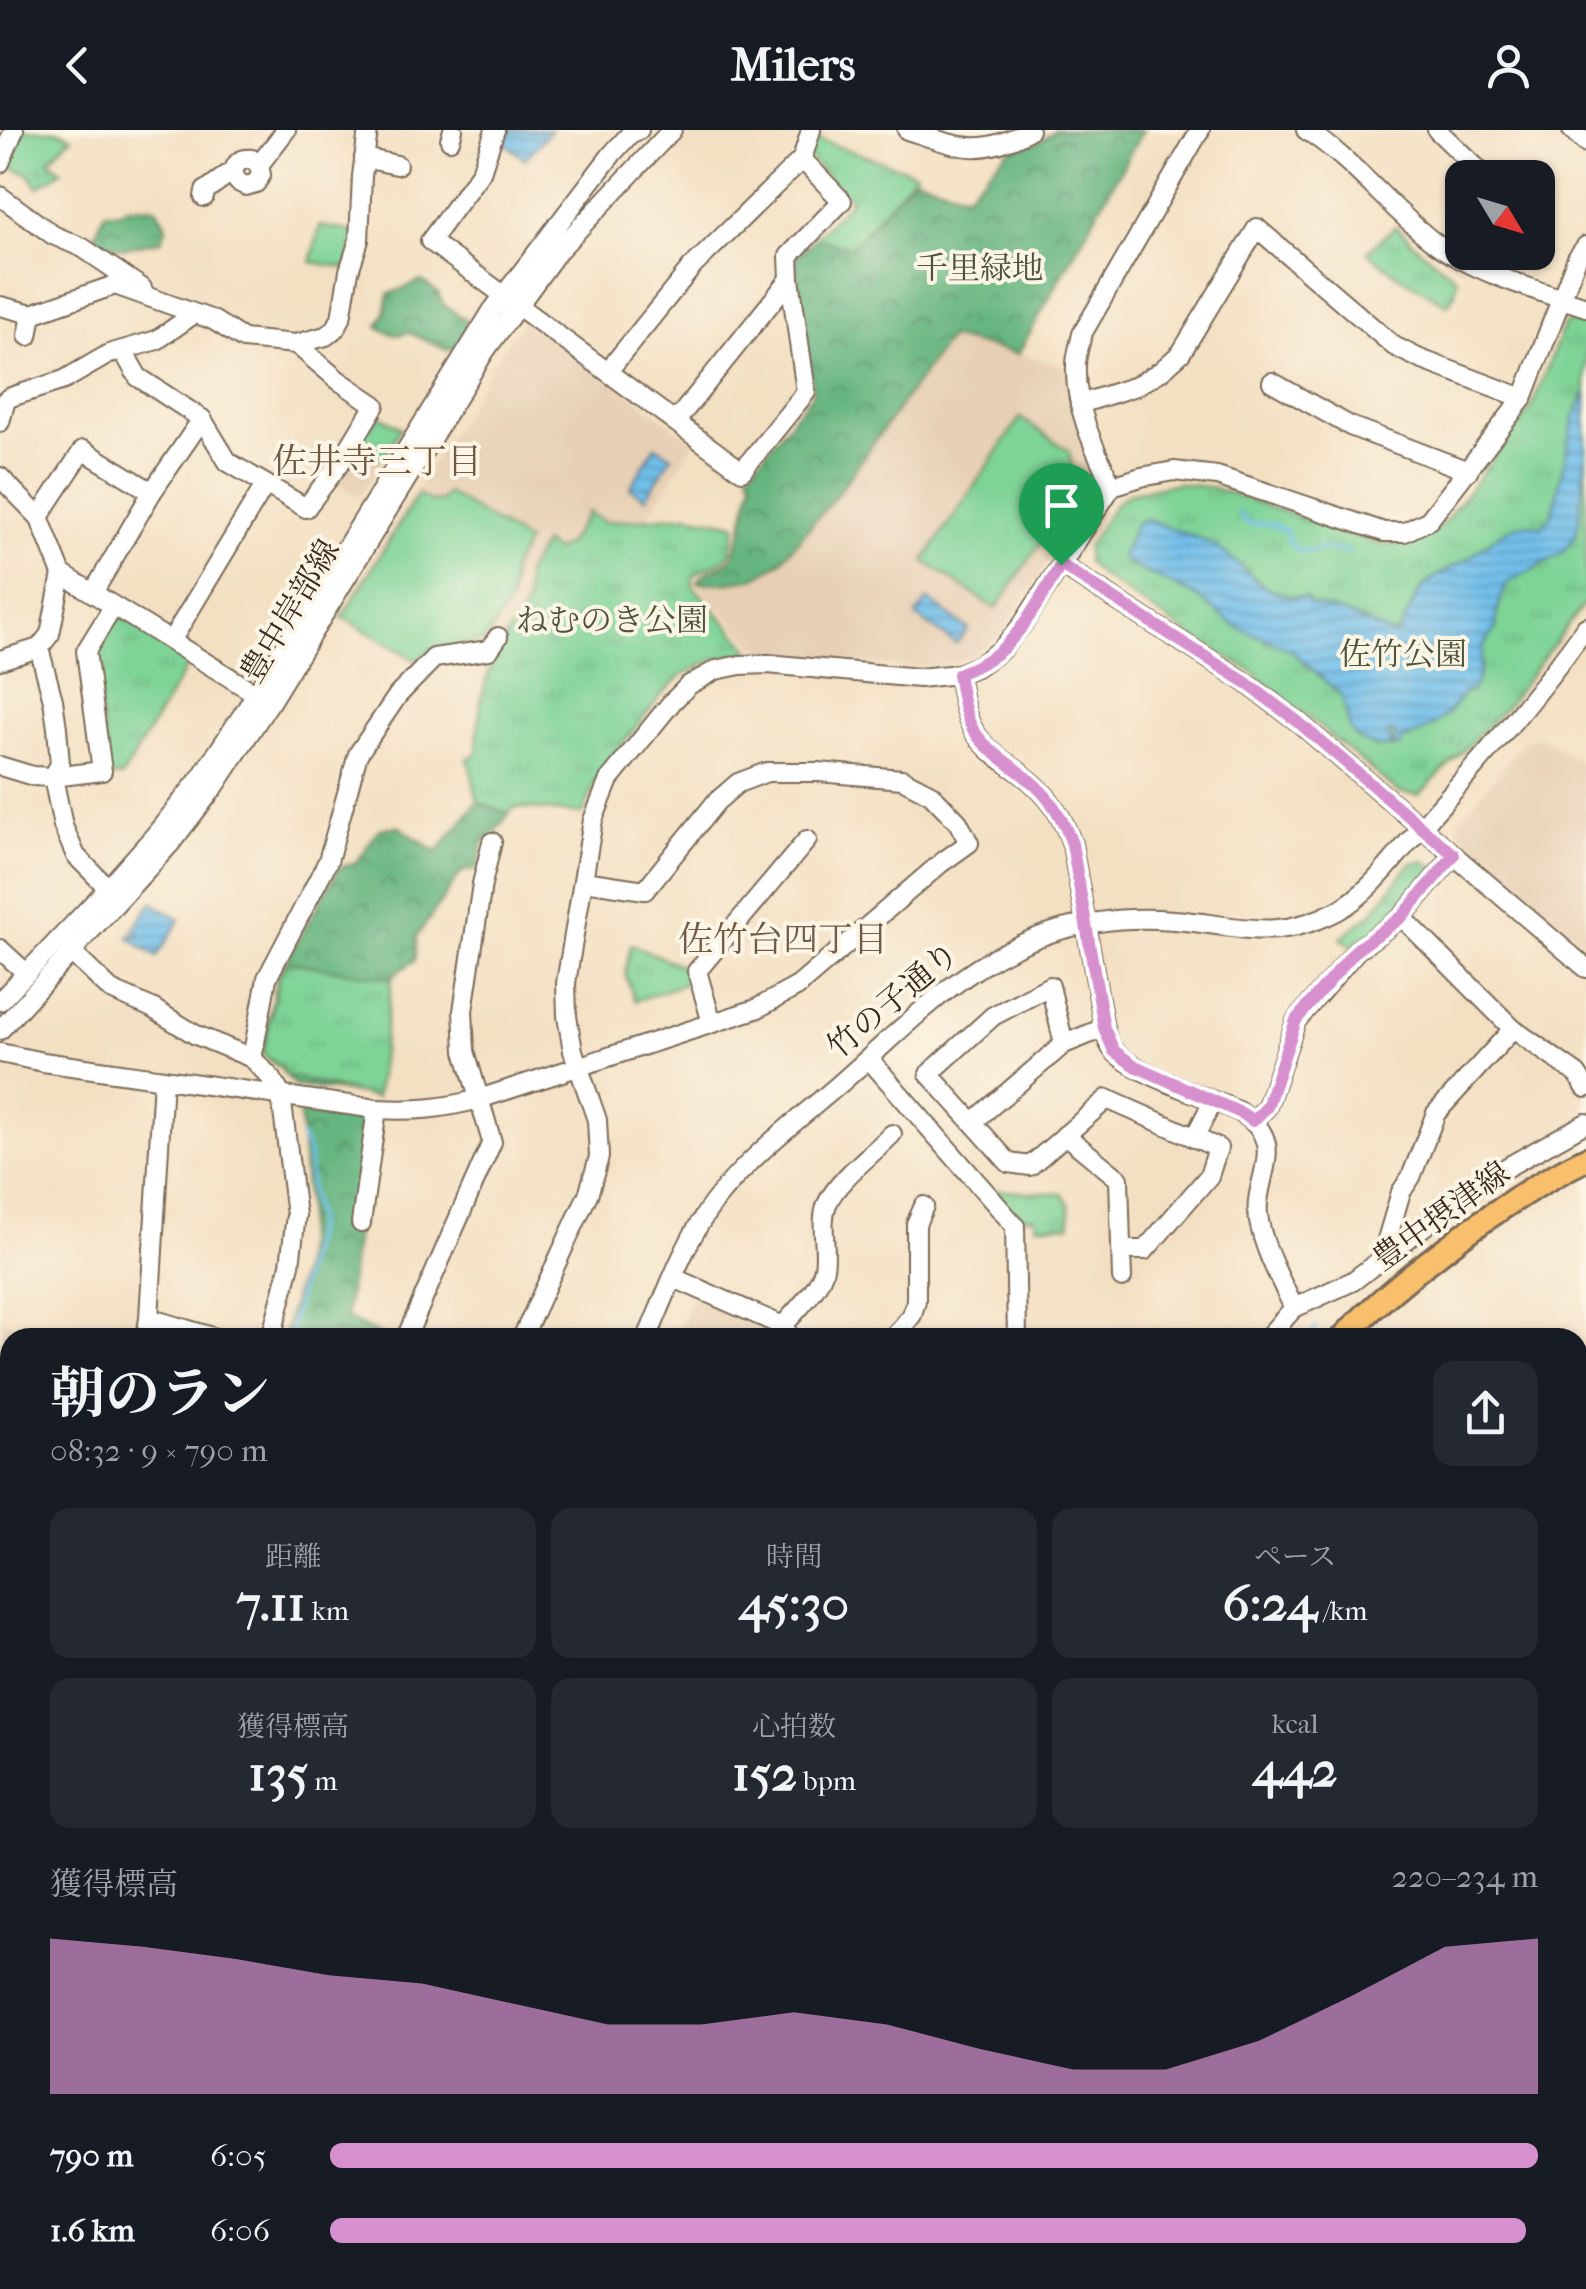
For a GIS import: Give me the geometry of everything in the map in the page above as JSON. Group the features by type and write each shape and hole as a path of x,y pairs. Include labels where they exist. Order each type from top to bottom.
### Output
{"main road":[{"name":"豊中摂津線","path":"1353,1328 1388,1293 1468,1231 1586,1158"}],"street":[{"path":"0,163 14,130"},
{"path":"204,197 205,191 227,174 233,174 246,186 256,183 260,165 286,130"},
{"path":"0,306 32,314 115,285 213,320 243,339 296,344 326,336 341,318 359,240 368,130"},
{"path":"494,130 481,172 430,242 742,471 806,392 789,256 842,201 802,159"},
{"name":"豊中岸部線","path":"510,300 672,130"},
{"path":"608,372 692,267 802,159 812,130"},
{"path":"908,130 960,147 980,149 1029,130"},
{"path":"1112,486 1080,404 1076,360 1082,334 1200,130"},
{"path":"1306,130 1445,250"},
{"path":"1437,130 1468,160"},
{"path":"1572,130 1586,144"},
{"path":"634,132 651,142 650,155"},
{"name":"豊中岸部線","path":"0,1030 170,844 214,786 262,698 475,366 510,300 584,188 634,132"},
{"path":"364,158 397,165"},
{"path":"0,196 163,302"},
{"path":"1080,404 1136,386 1180,353 1257,228 1394,346 1420,360 1523,398"},
{"path":"527,1328 588,1192 599,1157 597,1120 567,1016 566,983 594,820 608,780 672,702 716,670 740,665 768,664 919,678 958,674 978,666 1000,650 1023,624 1112,486 1141,477 1174,471 1217,476 1384,532 1405,532 1429,520 1523,398 1586,246"},
{"path":"1502,270 1586,307"},
{"path":"676,421 790,279"},
{"path":"28,336 32,314"},
{"path":"0,422 6,400 11,397 64,380 109,354 157,340 194,314"},
{"path":"123,351 138,377 202,419 228,462 306,508 340,463 375,405 296,344"},
{"path":"1272,382 1350,426 1468,471"},
{"path":"93,593 152,492 202,419"},
{"path":"39,517 83,450 152,492"},
{"path":"0,477 39,517 62,574 50,634 39,648 0,660"},
{"path":"170,640 265,486"},
{"path":"1061,565 1245,682 1297,721 1586,968"},
{"path":"62,574 262,698"},
{"path":"0,766 53,777 102,771 86,651 113,607"},
{"name":"竹の子通り","path":"652,1328 690,1243 713,1204 745,1166 949,986 994,956 1036,937 1085,923 1131,918 1177,920 1259,931 1298,927 1340,909 1372,884 1498,740 1586,627"},
{"path":"252,1058 267,978 328,861 358,754 398,694 434,658 490,650 498,638"},
{"path":"39,648 57,728 60,764 53,777 63,826 76,856 108,888"},
{"path":"958,674 974,732 989,750 1050,799 1064,820 1072,844 1104,1028 1114,1051 1135,1066 1243,1114 1261,1130 1267,1161 1257,1213 1294,1308"},
{"name":"豊中岸部線","path":"0,1001 156,835 262,698"},
{"path":"0,1053 377,1109 443,1108 756,1009 798,986 941,862 969,843 958,822 931,794 902,779 768,772 738,783 716,802 645,890 584,882"},
{"path":"712,1023 697,971 807,840"},
{"path":"410,1328 492,1142 465,1050 463,1010 492,842"},
{"path":"1253,1121 1267,1107 1296,1020 1356,950 1402,917 1454,855"},
{"path":"1402,917 1513,1029 1577,1074 1586,1088"},
{"path":"0,949 26,973"},
{"path":"70,952 111,990 252,1058 272,1079 280,1095 296,1216 290,1265 274,1328"},
{"path":"1064,1044 1050,986 994,1016 929,1074 1009,1163 1030,1166 1107,1099 1218,1148 1210,1176 1145,1250 1122,1250"},
{"path":"973,1122 1064,1044 1104,1028"},
{"path":"1381,1260 1401,1192 1436,1113 1513,1029"},
{"path":"869,1059 1020,1227 1016,1328"},
{"path":"148,1328 163,1078"},
{"path":"1194,1138 1212,1101"},
{"path":"361,1223 377,1109"},
{"path":"1276,1328 1294,1308 1353,1282 1484,1180 1586,1123"},
{"path":"789,1328 824,1270 817,1213 892,1134"},
{"path":"1065,1135 1119,1179 1122,1278"},
{"path":"901,1328 912,1315 916,1301 916,1224 924,1206"},
{"path":"674,1278 779,1328"},
{"path":"149,1318 182,1328"}],"shaded area":[{"path":"529,321 694,442 647,518 604,522 554,551 544,544 527,572 526,606 504,641 418,665 338,617 497,358 522,322"},
{"path":"949,336 1068,367 1097,471 1090,496 1001,635 972,656 950,664 909,668 760,651 698,582 725,583 834,498"},
{"path":"374,417 401,428 359,497 334,481"},
{"path":"1539,736 1586,765 1586,938 1578,938 1459,831 1458,822 1523,743"},
{"path":"702,1296 771,1328 678,1328 691,1300"},
{"path":"0,1319 26,1328 0,1328"}],"green space":[{"path":"19,130 56,130 72,137 49,160 62,171 38,187 28,173 7,166"},
{"name":"千里緑地","path":"1055,130 1143,130 1018,354 949,337 834,498 779,563 754,578 698,582 734,554 753,481 749,473 813,393 795,259 815,238 852,247 914,177 966,195 1009,150 1038,142"},
{"path":"816,139 916,173 851,248 815,238 851,200 813,162 809,154"},
{"path":"127,207 155,207 167,226 161,241 125,248 98,242 95,235 105,212 120,212"},
{"path":"320,226 355,232 347,268 311,262"},
{"path":"1396,226 1457,278 1455,293 1448,305 1367,252"},
{"path":"422,281 438,293 443,304 466,320 467,331 457,347 447,350 408,332 393,334 378,326 389,294"},
{"name":"佐竹公園","path":"1586,320 1586,601 1505,708 1419,795 1398,792 1253,672 1194,638 1097,573 1087,562 1087,547 1115,504 1128,494 1178,483 1214,488 1381,545 1413,542 1442,525 1530,411 1564,325"},
{"path":"379,415 401,428 385,454 376,459 356,446"},
{"path":"1020,418 1069,451 1076,490 996,609 924,561"},
{"path":"447,493 527,542 512,568 510,601 485,641 431,649 418,661 342,617 418,494 431,502 441,501"},
{"name":"ねむのき公園","path":"588,512 604,522 688,515 736,524 727,556 693,577 693,586 749,648 746,653 715,659 681,676 663,693 598,775 583,814 515,807 509,813 478,802 468,758 476,755 481,698 495,654 526,606 526,572 544,543 554,551 567,545"},
{"path":"121,617 190,661 122,777 108,776 93,651 113,619"},
{"path":"478,802 509,813 489,841 483,841 479,864 474,870 462,871 417,936 415,960 390,978 363,990 358,1093 295,1086 262,1054 277,977 339,868 357,862 379,829 398,826 437,852"},
{"path":"1424,861 1436,868 1401,910 1351,947 1341,938 1373,912 1411,863"},
{"path":"631,944 688,969 692,981 635,1001 625,974"},
{"path":"287,962 392,979 376,1098 285,1075 281,1067 263,1054 278,978"},
{"path":"308,1105 361,1112 368,1122 346,1318 367,1328 286,1328 302,1267 307,1214 300,1114"},
{"path":"987,1190 1062,1194 1069,1203 1070,1225 1036,1225 1035,1217 1020,1216"}],"water":[{"path":"509,130 551,130 525,159 505,143"},
{"path":"1586,392 1586,455 1575,538 1561,554 1509,582 1497,612 1496,628 1483,646 1478,679 1470,693 1465,691 1438,722 1400,741 1400,747 1394,747 1393,732 1388,736 1391,747 1375,747 1359,740 1350,730 1342,696 1289,649 1235,626 1198,597 1121,557 1136,523 1145,519 1211,544 1277,593 1307,598 1308,603 1344,613 1391,634 1399,633 1429,581 1511,528 1531,524 1541,527 1552,515 1574,418"},
{"path":"655,446 672,456 646,498 630,488"},
{"path":"928,600 968,629 956,644 916,616"},
{"path":"152,902 180,920 157,957 129,938 132,933 140,933 134,929"}],"waterway":[{"path":"1239,513 1250,523 1273,525 1287,532 1288,540 1297,550 1324,548 1349,552"},
{"path":"291,1328 316,1221 309,1155 301,1137"}],"district":[{"name":"佐井寺三丁目","path":"377,461"},
{"name":"佐竹台四丁目","path":"783,939"}],"route":[{"path":"1061,565 1245,682 1297,721 1454,855 1402,917 1356,950 1296,1020 1267,1107 1253,1121 1135,1066 1114,1051 1104,1028 1072,844 1064,820 1050,799 989,750 974,732 964,707 958,674 1000,650 1023,624 1061,565"}]}
